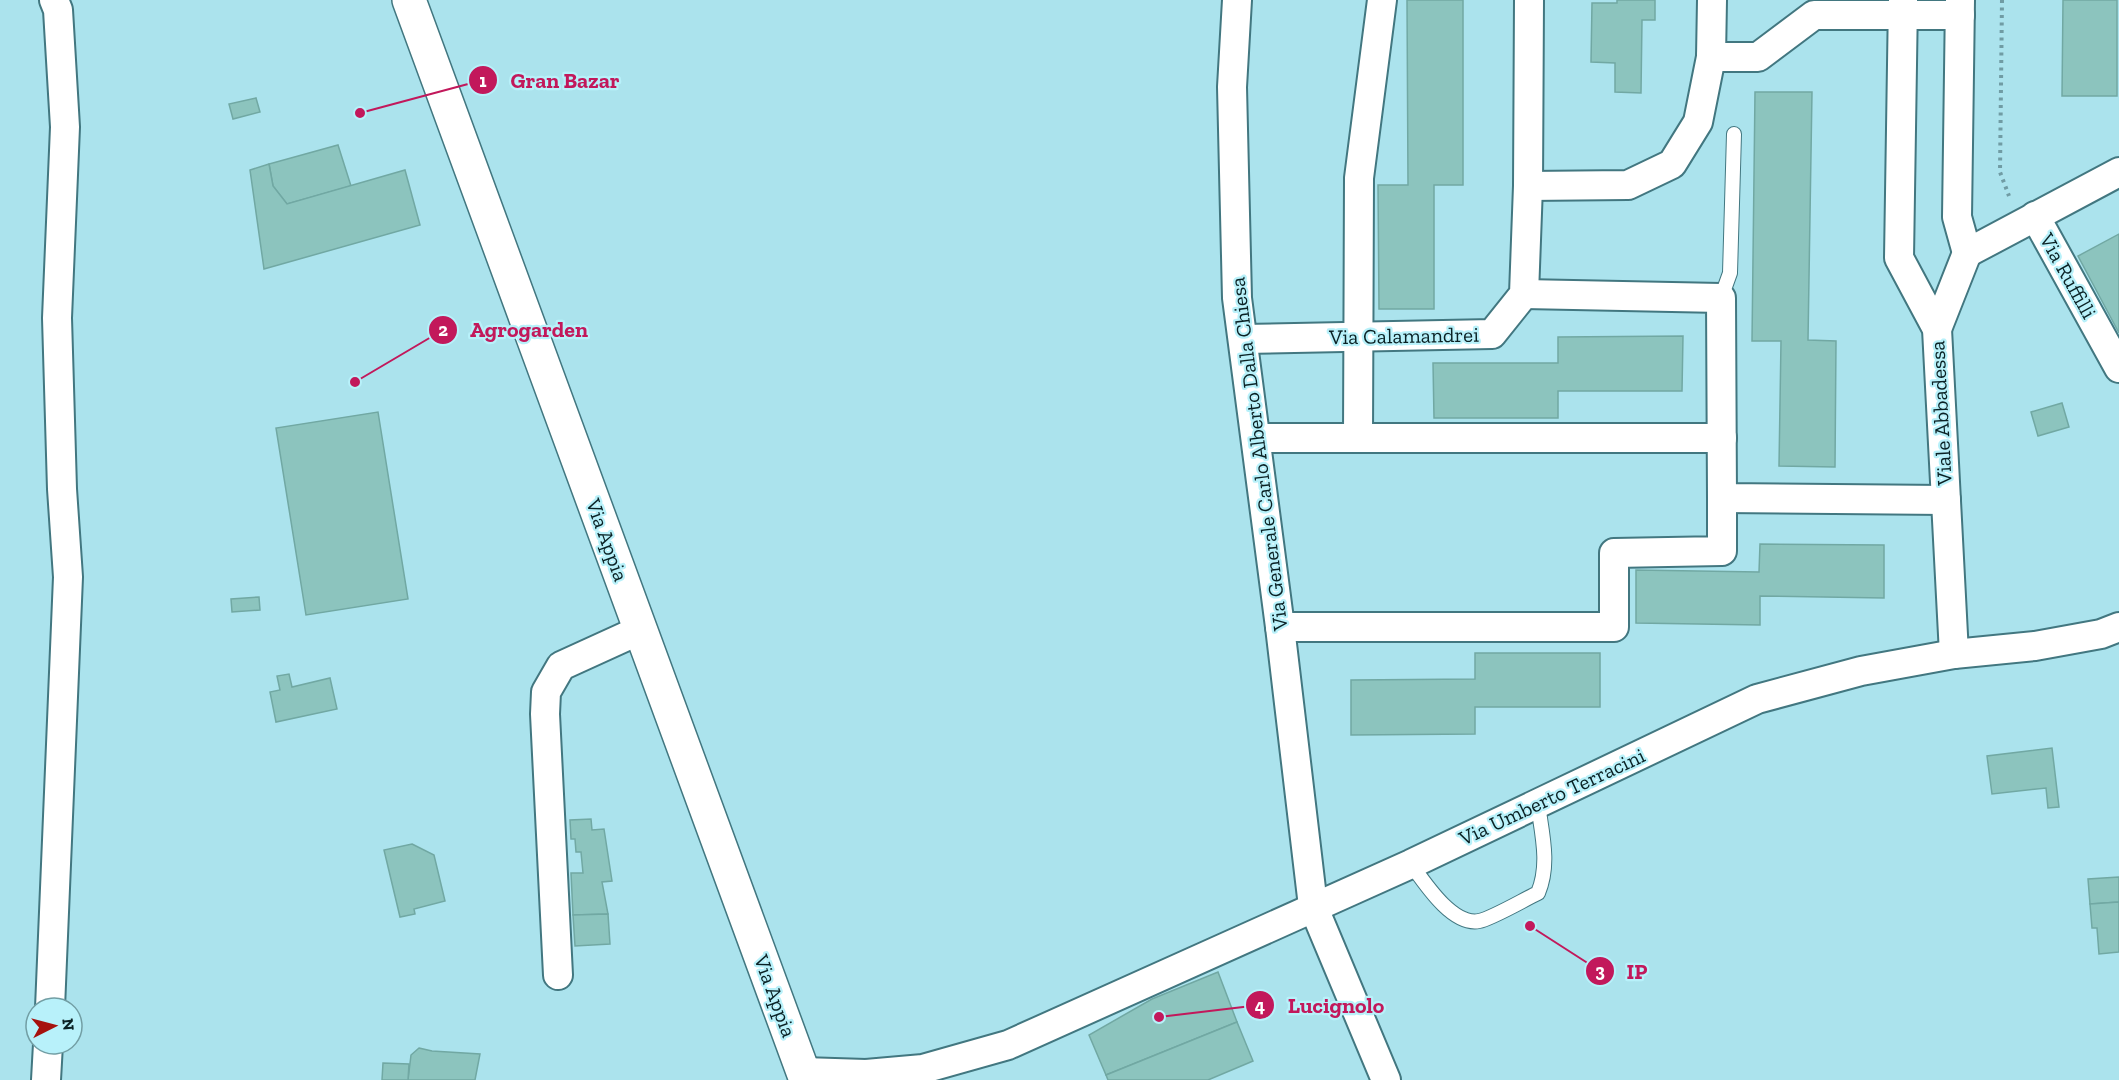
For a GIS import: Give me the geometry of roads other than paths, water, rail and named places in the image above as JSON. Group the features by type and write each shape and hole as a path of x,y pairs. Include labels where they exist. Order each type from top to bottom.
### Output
{"main road":[{"name":"Via Appia","path":"409,0 804,1076"}],"street":[{"path":"51,996 68,577 62,489 57,318 65,127 58,10 54,0"},
{"name":"Via Generale Carlo Alberto Dalla Chiesa","path":"1238,0 1232,87 1238,298 1313,906 1386,1080"},
{"path":"1358,438 1359,178 1382,0"},
{"path":"1280,627 1614,627 1614,553 1722,551 1721,298 1524,294 1528,186 1529,0"},
{"path":"1528,186 1628,185 1671,164 1698,122 1711,57 1712,0"},
{"name":"Viale Abbadessa","path":"1903,7 1899,258 1937,329 1954,654"},
{"path":"1711,57 1758,57 1819,8 1960,7 1957,216 1967,253 1937,329"},
{"path":"1967,253 2119,172"},
{"name":"Via Ruffilli","path":"2035,216 2119,368"},
{"name":"Via Calamandrei","path":"1243,339 1492,334 1524,294"},
{"path":"1256,438 1722,438"},
{"path":"1722,498 1946,500"},
{"name":"Via Umberto Terracini","path":"1008,1045 1313,906 1411,864 1757,699 1861,671 1954,654 2035,646 2101,634 2119,627"},
{"path":"558,975 544,714 546,692 561,666 640,630"},
{"path":"804,1076 923,1070 1008,1045"},
{"path":"964,1080 1008,1045"},
{"path":"46,1080 47,1056"}],"lane":[{"path":"1721,298 1730,273 1734,134"},
{"path":"1411,864 1435,897 1453,912 1468,921 1480,921 1538,893 1544,879 1545,865 1538,805"}],"place":[{"name":"Gran Bazar","path":"360,113"},
{"name":"Agrogarden","path":"355,382"},
{"name":"IP","path":"1530,926"},
{"name":"Lucignolo","path":"1159,1017"}]}
